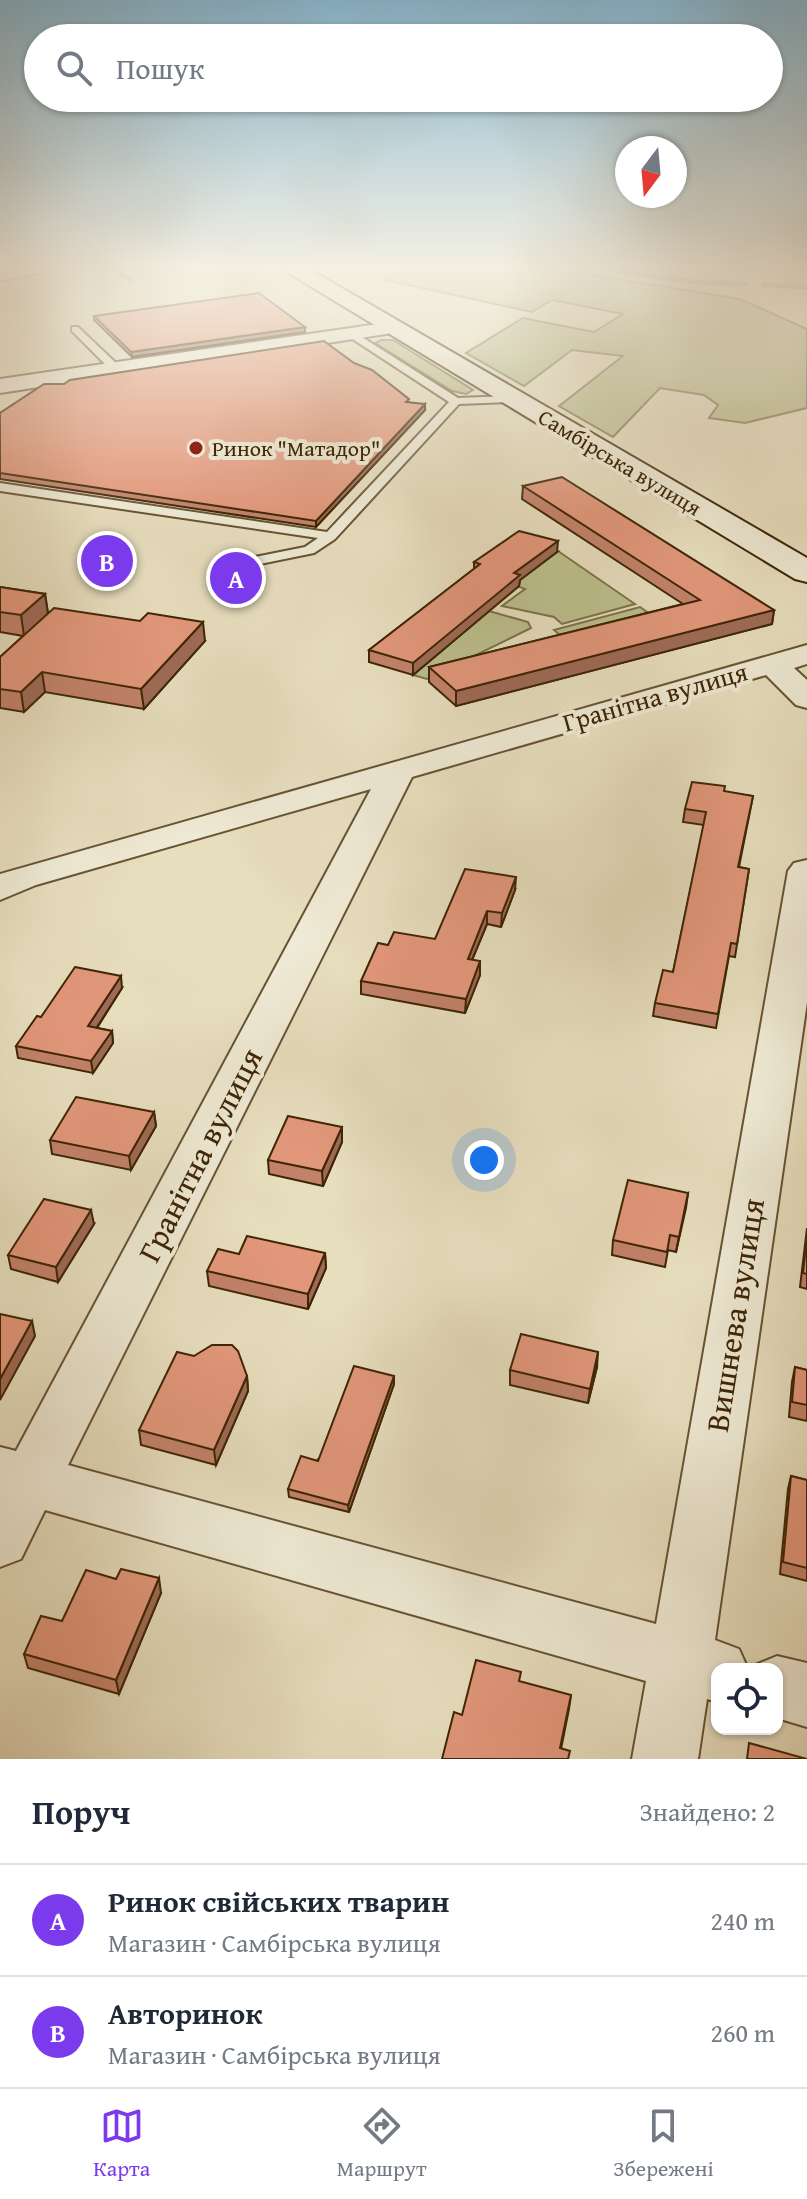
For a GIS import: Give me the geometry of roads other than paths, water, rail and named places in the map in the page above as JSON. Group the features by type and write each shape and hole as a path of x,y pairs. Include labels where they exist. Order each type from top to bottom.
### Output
{"main road":[{"name":"Самбірська вулиця","path":"431,351 807,572"}],"street":[{"path":"0,386 232,351"},
{"name":"Гранітна вулиця","path":"0,889 23,877 807,654"},
{"path":"772,664 807,698"},
{"name":"Гранітна вулиця","path":"0,1540 16,1476 399,769"},
{"name":"Вишнева вулиця","path":"665,1759 698,1666 807,871"},
{"path":"16,1476 698,1666"},
{"path":"783,1689 807,1695"}],"lane":[{"path":"98,351 115,368"},
{"path":"378,351 456,401 512,399"},
{"path":"260,560 309,550 330,536 456,401"},
{"path":"0,487 330,536"}],"place":[{"name":"Ринок \"Матадор\"","path":"196,448"},
{"name":"Авторинок","path":"107,561"},
{"name":"Ринок свійських тварин","path":"236,578"}]}
